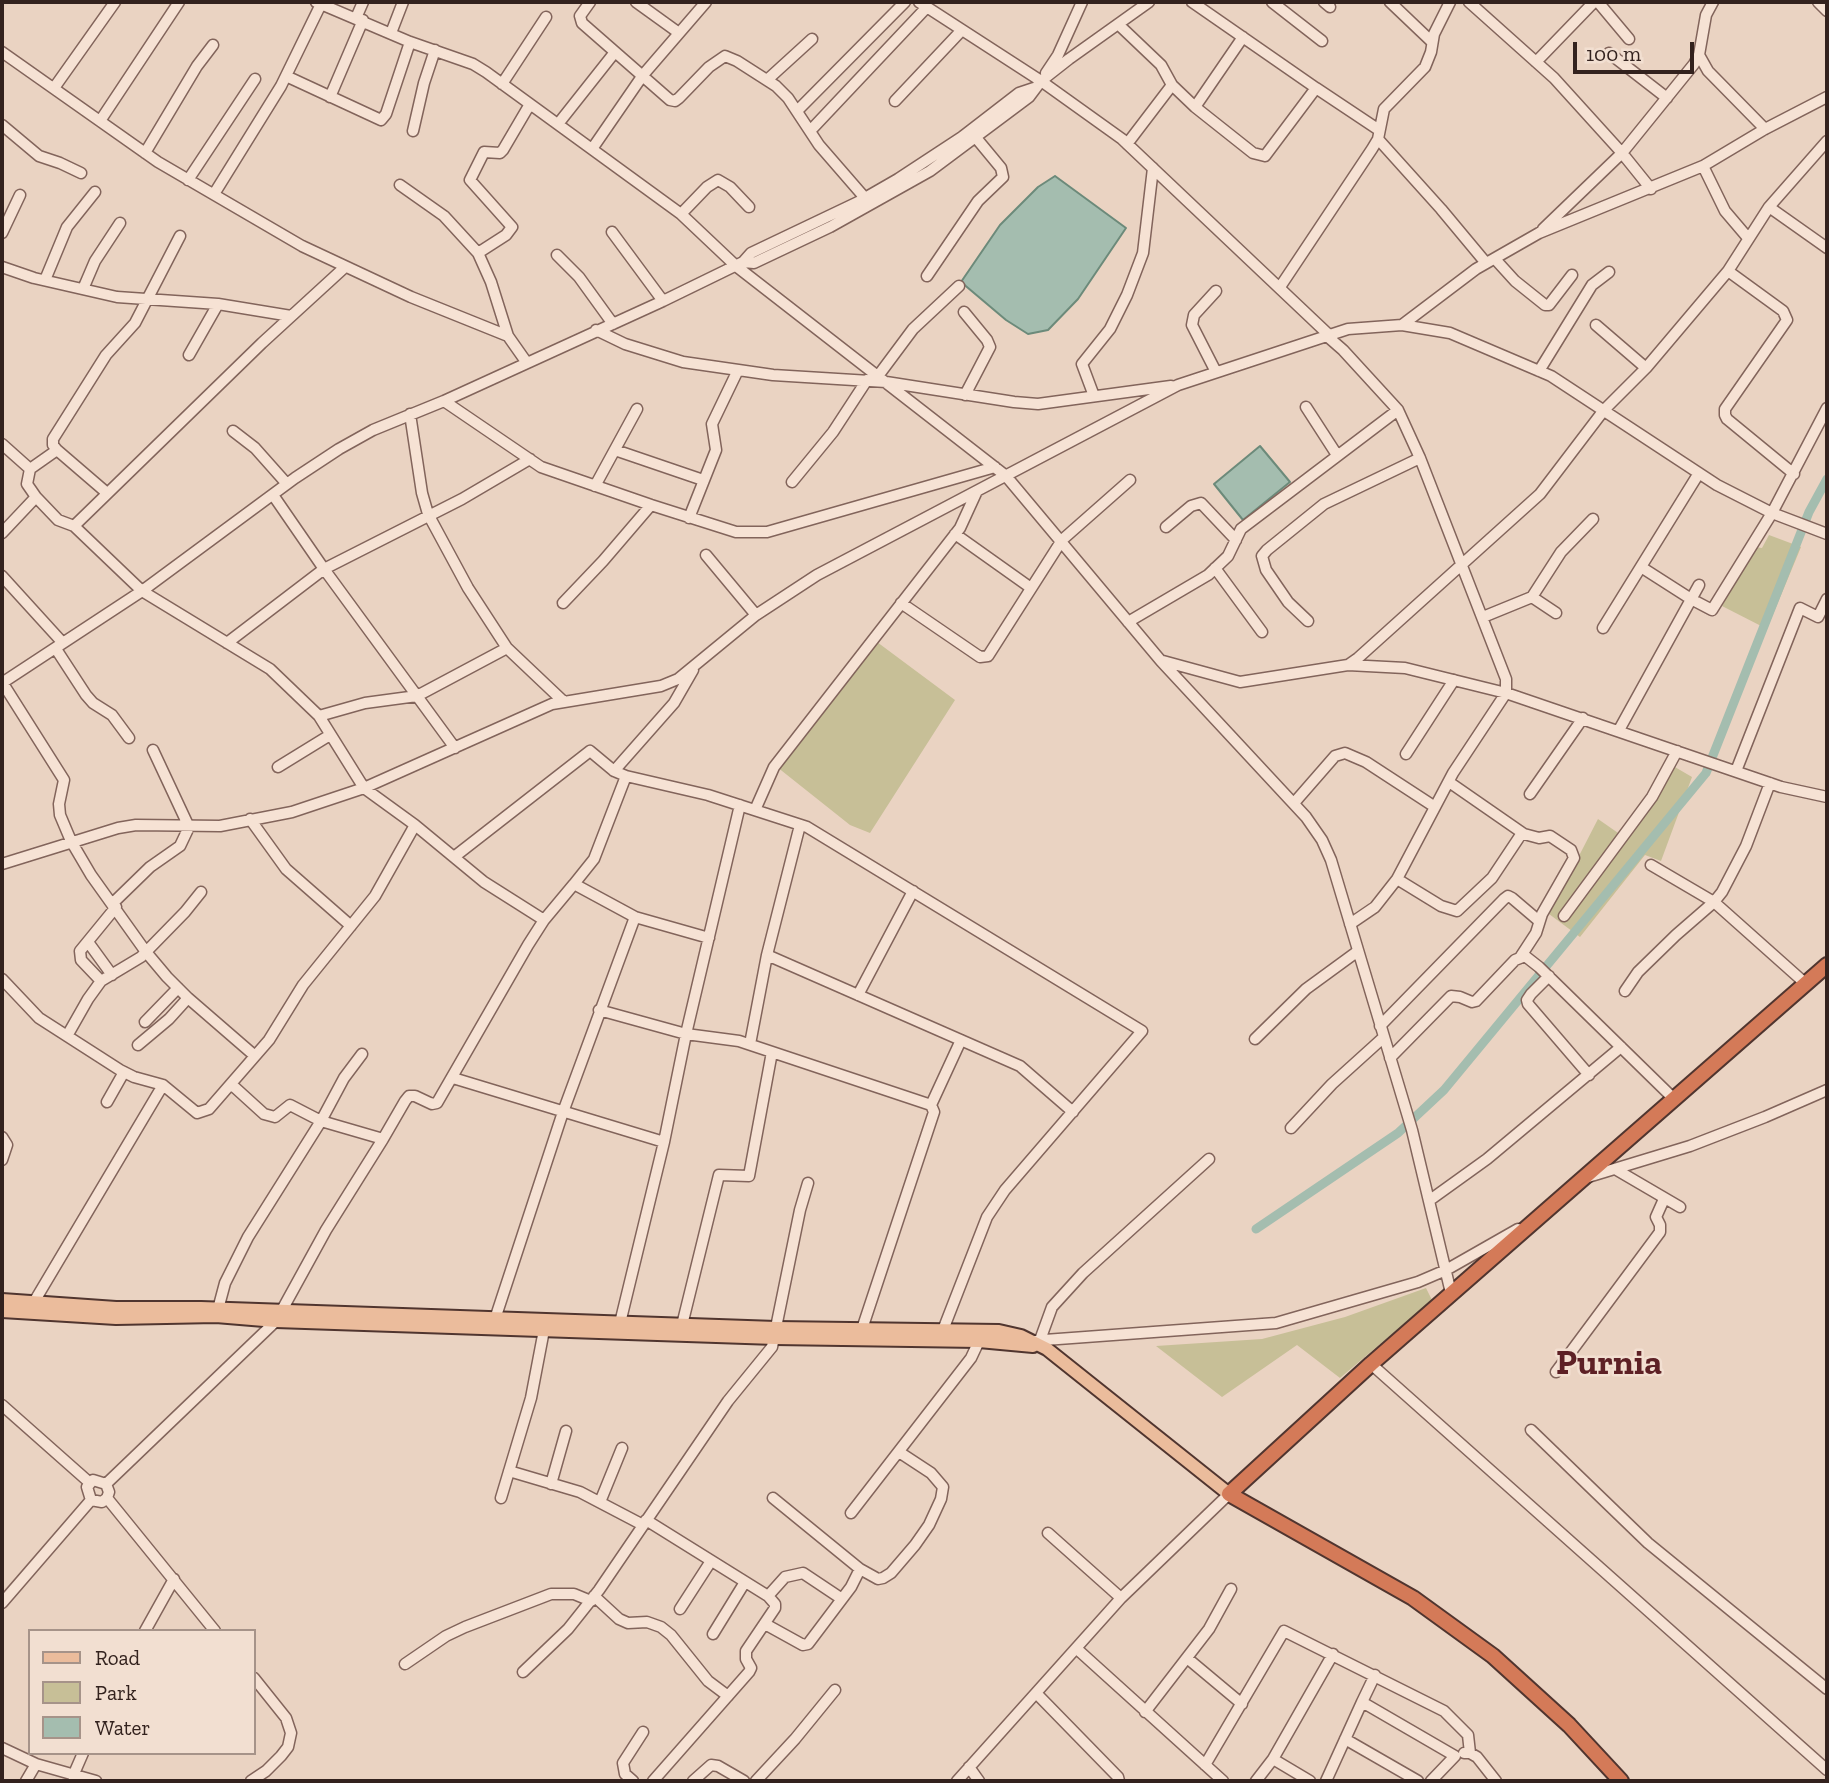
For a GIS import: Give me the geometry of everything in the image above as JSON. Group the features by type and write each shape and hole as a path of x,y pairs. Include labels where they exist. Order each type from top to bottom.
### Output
{"highway":[{"path":"1621,1781 1569,1725 1493,1656 1413,1598 1229,1494 1533,1220 1827,965"}],"main road":[{"path":"2,1300 544,1330 775,1333 1040,1344"},
{"path":"2,1311 116,1318 217,1312"},
{"path":"279,1316 682,1325 775,1333 862,1329 999,1331 1040,1344 1229,1494"}],"street":[{"path":"54,88 115,2"},
{"path":"100,121 179,2"},
{"path":"330,97 360,19 363,2"},
{"path":"391,33 403,2"},
{"path":"590,2 580,19 670,100 675,101 709,67 725,56 767,80 788,98 819,145 865,198"},
{"path":"636,2 679,33"},
{"path":"592,149 643,75 706,2"},
{"path":"797,111 905,2"},
{"path":"739,264 754,263 878,202 977,139 1029,97 1058,55 1082,2"},
{"path":"255,1056 178,988 146,952 91,875 71,841 60,815 59,804 64,780 2,682 142,591 287,484 351,442 663,301 739,264 751,253 865,198 962,137 1019,93 1038,85 1069,59 1149,2"},
{"path":"1192,2 1378,134 1441,209 1490,261 1545,305 1549,305 1572,275"},
{"path":"1272,2 1322,41"},
{"path":"1390,2 1432,42"},
{"path":"1279,287 1378,134 1384,109 1425,67 1438,24 1450,2"},
{"path":"1469,2 1554,78 1651,189"},
{"path":"1536,62 1596,2 1629,40"},
{"path":"1539,233 1622,153 1667,98 1699,55 1703,26 1713,2"},
{"path":"1818,2 1827,11"},
{"path":"214,194 286,76 320,3 473,64 681,214 739,264 1006,476 1161,661 1294,803 1322,840 1331,860 1412,1130 1451,1293"},
{"path":"810,131 923,5 1127,144 1328,335 1398,410 1420,458 1503,667 1506,693 1449,782 1397,879 1375,907 1350,924"},
{"path":"502,84 546,17"},
{"path":"1119,25 1161,65 1172,85 1195,107 1253,153 1265,156 1316,89"},
{"path":"895,101 961,31"},
{"path":"1195,107 1243,37"},
{"path":"767,80 812,39"},
{"path":"286,76 376,118 384,118 410,41"},
{"path":"145,152 197,66 213,45"},
{"path":"413,131 435,50"},
{"path":"2,52 188,180 302,246 411,297 508,336"},
{"path":"558,124 615,52"},
{"path":"1609,53 1667,98"},
{"path":"1699,55 1708,71 1765,129"},
{"path":"188,180 255,79"},
{"path":"1127,144 1172,85"},
{"path":"1402,325 1490,261 1539,233 1703,166 1765,129 1827,97"},
{"path":"478,254 506,235 512,227 470,180 484,152 500,153 503,150 530,104"},
{"path":"2,125 39,156 81,173"},
{"path":"927,276 978,201 1003,177 1001,168 977,139"},
{"path":"1348,666 1463,566 1539,494 1604,410 1646,368 1728,271 1769,207 1827,141"},
{"path":"1703,166 1725,211 1748,238"},
{"path":"1094,396 1082,364 1110,329 1143,253 1153,168"},
{"path":"681,214 707,187 718,180 730,187 749,207"},
{"path":"400,185 444,216 478,254 491,282 508,336 527,363"},
{"path":"45,280 64,232 95,192"},
{"path":"2,233 20,195"},
{"path":"1769,207 1827,248"},
{"path":"83,289 95,261 120,223"},
{"path":"612,232 663,301"},
{"path":"107,493 57,450 53,445 54,439 106,355 135,323 180,236"},
{"path":"558,255 579,277 613,324"},
{"path":"2,267 117,297 218,304 291,316"},
{"path":"74,526 345,267"},
{"path":"1728,271 1783,311 1787,320 1725,409 1725,415 1794,474"},
{"path":"1539,371 1592,285 1609,272"},
{"path":"882,379 913,329 959,286"},
{"path":"1216,291 1194,315 1192,325 1216,372"},
{"path":"189,355 218,304"},
{"path":"964,312 990,347 965,395"},
{"path":"2,864 71,841 136,825 220,826 302,809 364,788 552,704 661,686 678,679 756,615 817,575 1178,385 1348,329 1402,325 1450,333 1539,371 1699,473 1772,513 1827,534"},
{"path":"1596,325 1646,368"},
{"path":"596,330 625,344 683,362 773,375 882,379 965,395 1038,404 1178,385"},
{"path":"689,518 716,450 712,424 738,370"},
{"path":"792,482 833,432 867,380"},
{"path":"444,401 541,467 736,532 767,532 995,467"},
{"path":"1307,407 1337,455"},
{"path":"1641,568 1713,610 1772,513 1827,408"},
{"path":"595,486 637,410"},
{"path":"1128,622 1201,581 1228,556 1241,529 1398,410"},
{"path":"410,414 422,493 428,514 468,587 507,648 564,702"},
{"path":"233,431 255,449 287,484"},
{"path":"2,444 30,469"},
{"path":"57,450 30,469 27,484 58,520 74,526 142,591 270,668 319,716 364,788 415,825 484,882 544,920"},
{"path":"615,450 704,480"},
{"path":"1308,621 1288,602 1266,570 1262,556 1266,550 1324,504 1420,458"},
{"path":"227,643 324,569 462,499 530,459"},
{"path":"1603,628 1699,473"},
{"path":"901,603 984,658 988,656 1062,540 1130,481"},
{"path":"755,810 774,766 955,534 978,490"},
{"path":"273,495 455,748"},
{"path":"4,527 36,497"},
{"path":"1166,527 1191,506 1201,503 1236,540"},
{"path":"563,603 651,505"},
{"path":"1483,617 1532,597 1561,552 1593,519"},
{"path":"955,534 1031,588"},
{"path":"706,555 756,615"},
{"path":"1216,568 1262,632"},
{"path":"2,576 59,645 86,695 112,715 129,738"},
{"path":"1619,730 1699,586"},
{"path":"1532,597 1556,614"},
{"path":"1736,771 1800,608 1818,617 1827,599"},
{"path":"319,716 365,703 417,696 507,648"},
{"path":"1161,661 1240,682 1348,666 1405,668 1506,693 1770,783 1827,797"},
{"path":"614,771 674,703 696,664"},
{"path":"1406,754 1454,680"},
{"path":"1530,794 1583,718"},
{"path":"278,767 330,735"},
{"path":"153,750 189,827"},
{"path":"454,858 590,751 614,771 626,776 708,795 800,825 1142,1031 1005,1190 987,1217 943,1330"},
{"path":"1564,916 1652,797 1677,751"},
{"path":"1294,803 1335,756 1345,753 1366,762 1435,807"},
{"path":"106,1483 279,1316 326,1230 409,1096 432,1104 437,1103 544,920 594,859 626,776"},
{"path":"1390,1058 1451,996 1476,1001 1521,956 1536,933 1539,921 1574,858 1574,854 1550,836 1539,838 1524,834 1449,782"},
{"path":"1625,991 1638,972 1722,892 1746,846 1770,783"},
{"path":"620,1323 740,806"},
{"path":"250,819 286,869 351,926"},
{"path":"2,980 39,1018 124,1072 163,1085 197,1113 209,1109 269,1040 303,985 375,896 415,825"},
{"path":"750,1044 767,955 800,825"},
{"path":"101,981 79,956 80,951 114,905 150,867 180,846 189,827"},
{"path":"1397,879 1451,911 1460,910 1492,878 1524,834"},
{"path":"1651,865 1714,902 1806,984"},
{"path":"574,884 635,917 709,938"},
{"path":"859,995 913,891"},
{"path":"67,1036 101,981 146,952 186,912 201,892"},
{"path":"1380,1026 1504,898 1513,898 1539,921"},
{"path":"495,1319 564,1112 635,917"},
{"path":"88,942 112,975"},
{"path":"1255,1039 1306,989 1358,951"},
{"path":"767,955 1020,1066 1073,1112"},
{"path":"1521,956 1525,956 1545,972 1673,1098"},
{"path":"1545,972 1527,1000 1528,1004 1589,1074"},
{"path":"145,1022 178,988"},
{"path":"138,1045 169,1019 188,998"},
{"path":"600,1010 686,1034 750,1044 931,1105"},
{"path":"1291,1128 1332,1084 1384,1037"},
{"path":"862,1329 934,1112 931,1105 961,1040"},
{"path":"1430,1200 1487,1159 1621,1047"},
{"path":"682,1325 719,1175 749,1177 772,1052"},
{"path":"217,1312 225,1283 248,1237 321,1121 344,1078 362,1054"},
{"path":"107,1102 124,1072"},
{"path":"453,1078 664,1142"},
{"path":"231,1084 264,1114 275,1117 290,1105 321,1121 383,1139"},
{"path":"34,1302 163,1085"},
{"path":"1584,1178 1690,1146 1827,1090"},
{"path":"2,1138 7,1145 2,1160"},
{"path":"1209,1160 1083,1273 1052,1307 1040,1344 1276,1323 1418,1282 1446,1270 1533,1220"},
{"path":"1615,1169 1680,1208"},
{"path":"523,1672 568,1629 592,1598 728,1401 772,1347 800,1210 808,1184"},
{"path":"1556,1372 1660,1232 1656,1217 1664,1199"},
{"path":"501,1498 531,1398 544,1330"},
{"path":"851,1513 971,1358 979,1341"},
{"path":"1371,1364 1827,1770"},
{"path":"2,1405 90,1483"},
{"path":"551,1484 566,1430"},
{"path":"1531,1430 1648,1543 1827,1689"},
{"path":"600,1502 622,1448"},
{"path":"774,1498 860,1569 878,1578 891,1573 915,1545 929,1525 941,1499 941,1483 900,1452"},
{"path":"509,1471 580,1492 645,1523 772,1600 775,1608 746,1651 746,1659 751,1668 749,1672 653,1781"},
{"path":"91,1500 86,1491 90,1483 97,1480 106,1483"},
{"path":"91,1500 102,1502 107,1498 109,1492 106,1483"},
{"path":"957,1781 1121,1598 1229,1494"},
{"path":"107,1498 213,1629"},
{"path":"2,1603 91,1500"},
{"path":"1048,1533 1121,1598"},
{"path":"680,1609 711,1561"},
{"path":"765,1623 803,1645 808,1644 842,1599 860,1569"},
{"path":"768,1597 785,1577 803,1573 842,1599"},
{"path":"146,1629 174,1579"},
{"path":"713,1634 745,1582"},
{"path":"1146,1712 1209,1629 1231,1589"},
{"path":"405,1664 446,1636 465,1627 551,1594 575,1594 592,1598 628,1623 647,1622 661,1627 671,1635 708,1681 728,1696"},
{"path":"1205,1765 1284,1631 1451,1716 1468,1735 1470,1752 1477,1757 1492,1780"},
{"path":"1077,1649 1223,1781"},
{"path":"1256,1781 1273,1759 1333,1654"},
{"path":"1187,1658 1242,1704"},
{"path":"1326,1781 1374,1675"},
{"path":"251,1781 281,1756 292,1733 286,1718 256,1680"},
{"path":"755,1781 795,1739 835,1690"},
{"path":"1036,1693 1119,1781"},
{"path":"1362,1702 1455,1756"},
{"path":"633,1781 625,1774 623,1763 643,1732"},
{"path":"1345,1739 1418,1781"},
{"path":"2,1748 73,1776 96,1781"},
{"path":"1431,1781 1455,1756 1470,1752"},
{"path":"73,1776 82,1755"},
{"path":"1273,1759 1310,1781"},
{"path":"26,1781 36,1763"},
{"path":"693,1781 711,1765 718,1766 744,1781"},
{"path":"970,1767 979,1781"}],"green space":[{"path":"1769,535 1801,547 1767,629 1722,606 1754,547 1762,548"},
{"path":"877,642 955,700 870,833 850,825 777,767"},
{"path":"1668,763 1692,777 1661,861 1645,855 1580,937 1549,914 1598,819 1621,835"},
{"path":"1426,1288 1432,1300 1340,1378 1297,1345 1222,1397 1156,1346 1262,1339 1345,1317"}],"water":[{"path":"1055,176 1126,228 1078,299 1048,330 1028,334 1006,320 961,282 1000,225 1038,187"},
{"path":"1260,446 1290,482 1243,520 1214,484"}],"waterway":[{"path":"1256,1229 1398,1133 1444,1090 1706,773 1809,512 1827,479"}],"district":[{"name":"Purnia","path":"1609,1364"}]}
